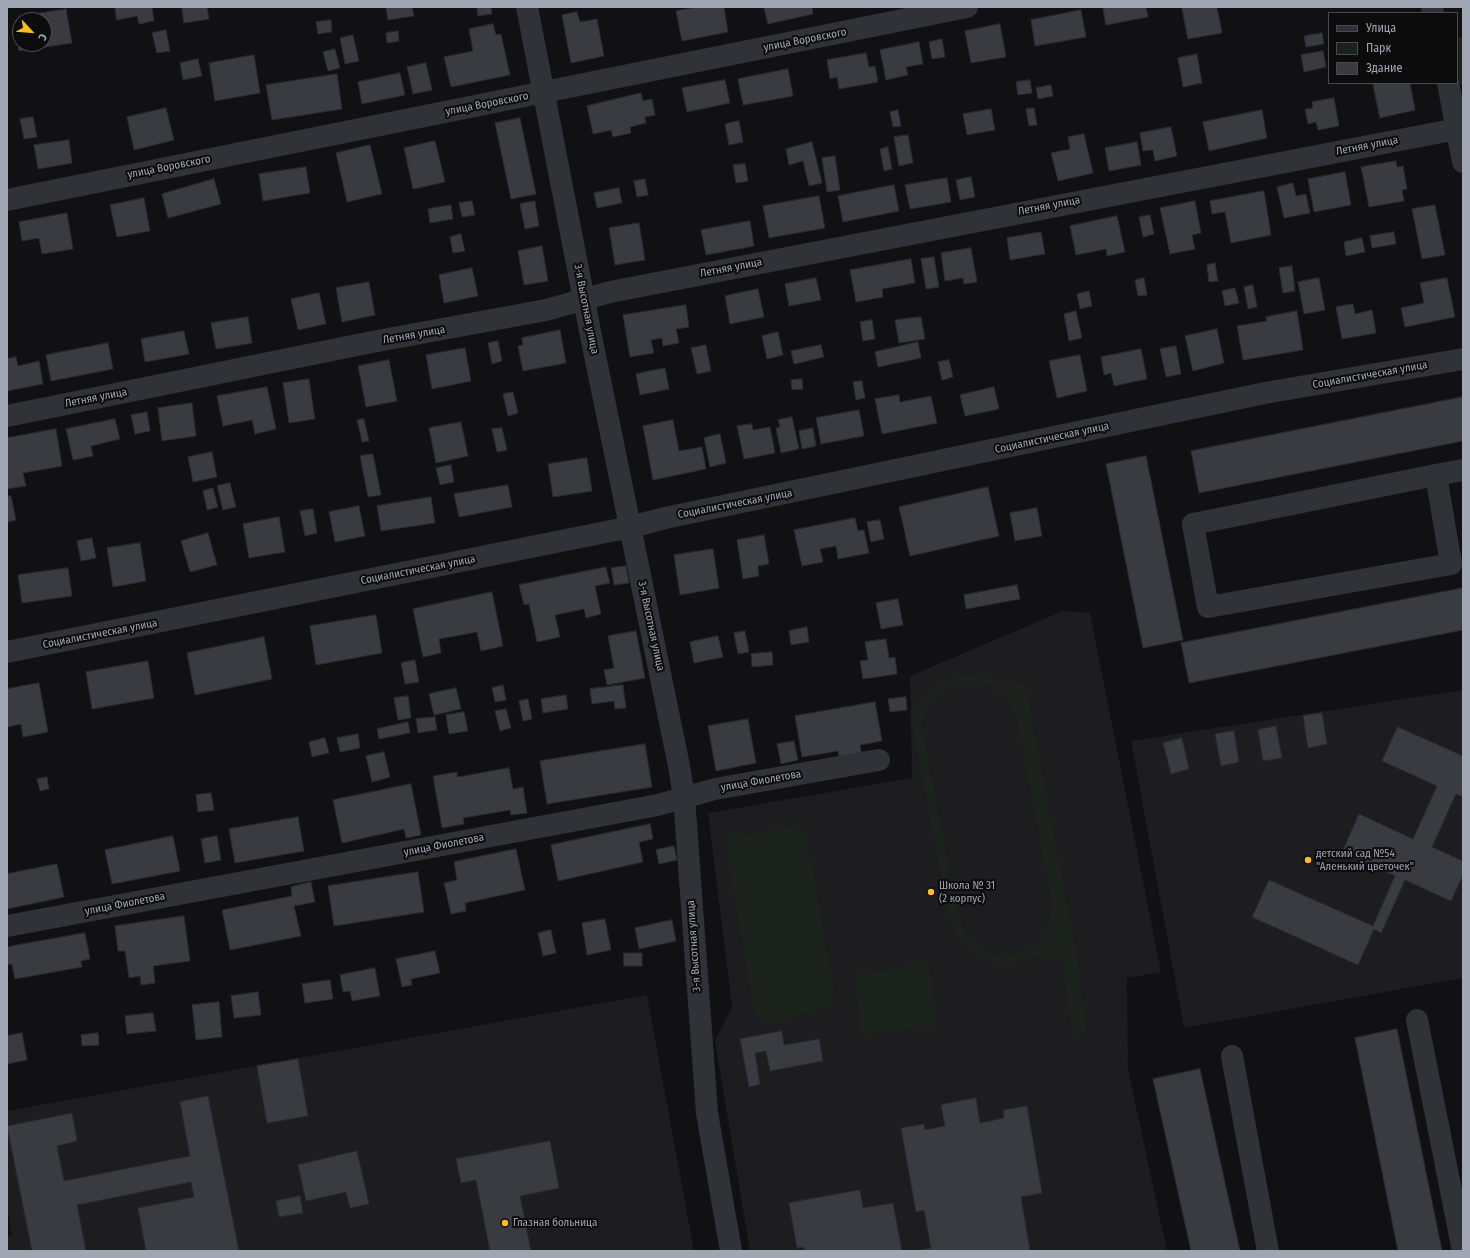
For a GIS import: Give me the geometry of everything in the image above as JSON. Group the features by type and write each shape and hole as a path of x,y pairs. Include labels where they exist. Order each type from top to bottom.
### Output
{"street":[{"name":"3-я Высотная улица","path":"527,7 584,299 679,766 684,797 706,1107 732,1251"},
{"name":"улица Воровского","path":"7,200 967,7"},
{"path":"1448,84 1463,162"},
{"name":"Летняя улица","path":"7,416 372,342 546,310 610,292 1006,214 1456,129"},
{"name":"Социалистическая улица","path":"7,652 631,527 1265,393 1463,359"},
{"path":"1436,475 1451,564 1208,607 1193,524 1436,475 1463,470"},
{"name":"улица Фиолетова","path":"7,926 658,805 715,789 879,760"},
{"path":"1417,1020 1463,1251"},
{"path":"1232,1056 1268,1251"}],"shaded area":[{"name":"Школа № 31 (2 корпус)","path":"1063,611 1090,613 1161,972 1127,978 1128,1069 1167,1251 750,1251 715,1041 732,1007 708,813 912,778 910,676"},
{"name":"детский сад №54 \"Аленький цветочек\"","path":"1463,690 1463,978 1184,1028 1131,741"},
{"path":"647,995 694,1251 7,1251 7,1237 12,1236 7,1208 7,1111"}],"green space":[{"path":"1463,37 1463,86 1459,83 1458,80 1458,38"},
{"path":"961,673 983,675 1000,683 1012,692 1011,683 1024,680 1076,953 1086,1034 1073,1036 1062,954 1007,963 992,962 979,958 967,949 957,933 948,911 914,732 913,716 923,696 940,681","holes":["962,682 972,682 988,686 1001,694 1017,717 1051,896 1050,921 1044,935 1036,944 1015,954 992,954 982,949 972,942 966,935 962,926 957,909 922,731 924,712 932,699 945,689"]},
{"path":"790,826 802,828 806,835 834,992 831,1005 824,1009 787,1019 760,1018 754,1010 727,852 728,840 735,836"},
{"path":"929,962 937,1026 862,1036 854,973"}],"building":[{"path":"115,7 152,7 154,21 139,24 137,16 117,20"},
{"path":"182,7 207,7 209,19 184,23"},
{"path":"412,7 414,16 388,20 386,8"},
{"path":"477,7 491,7 492,14 478,16"},
{"path":"699,7 724,7 728,32 682,41 676,11"},
{"path":"764,7 812,7 813,14 768,24"},
{"path":"1103,7 1146,7 1148,17 1106,25"},
{"path":"1182,7 1217,7 1222,33 1188,39"},
{"path":"66,9 72,43 52,46 52,12 48,12"},
{"path":"1081,10 1086,37 1035,46 1031,20"},
{"path":"577,12 580,22 597,19 604,56 571,63 562,15"},
{"path":"331,20 332,32 318,34 316,22"},
{"path":"493,24 496,35 501,34 510,75 451,87 444,57 473,51 469,29"},
{"path":"1000,24 1006,57 971,63 965,31"},
{"path":"166,30 170,51 157,53 152,33"},
{"path":"398,31 399,41 387,43 386,33"},
{"path":"1322,33 1324,44 1306,47 1304,36"},
{"path":"353,35 359,61 345,64 340,38"},
{"path":"942,39 945,57 932,59 929,42"},
{"path":"919,42 923,64 906,67 908,75 886,80 880,50"},
{"path":"335,49 340,68 328,71 323,52"},
{"path":"1323,51 1326,67 1304,72 1301,55"},
{"path":"866,53 869,67 875,66 878,82 839,89 837,77 830,79 827,60"},
{"path":"1197,54 1202,83 1183,87 1178,58"},
{"path":"254,55 260,93 215,101 209,63"},
{"path":"198,59 202,76 183,80 180,63"},
{"path":"426,63 432,90 413,94 407,67"},
{"path":"788,69 793,96 743,105 738,79"},
{"path":"400,73 405,95 362,104 358,82"},
{"path":"337,74 342,109 272,120 266,85"},
{"path":"725,80 730,103 687,112 682,88"},
{"path":"1030,80 1032,93 1018,95 1016,82"},
{"path":"1373,84 1410,84 1415,110 1380,118"},
{"path":"1051,85 1053,96 1038,99 1036,88"},
{"path":"641,93 643,101 652,99 655,115 645,117 646,123 630,127 631,133 613,137 611,130 593,134 587,106"},
{"path":"1334,98 1339,126 1318,130 1316,122 1308,124 1305,109 1313,108 1312,102"},
{"path":"166,108 174,140 134,150 127,117"},
{"path":"1034,108 1037,125 1029,126 1026,109"},
{"path":"991,109 995,130 967,135 963,114"},
{"path":"898,110 901,126 893,127 890,112"},
{"path":"1262,110 1267,138 1209,151 1203,122"},
{"path":"33,117 37,137 24,139 20,119"},
{"path":"520,118 536,194 511,199 495,123"},
{"path":"739,121 743,142 729,145 725,124"},
{"path":"1171,127 1177,156 1155,161 1153,150 1143,151 1140,133"},
{"path":"1084,134 1093,173 1058,181 1051,153 1070,149 1068,137"},
{"path":"908,135 913,163 899,166 894,137"},
{"path":"69,140 72,163 38,169 34,145"},
{"path":"435,141 445,182 413,189 404,148"},
{"path":"812,142 822,183 809,186 803,161 789,165 786,149"},
{"path":"1137,142 1141,165 1109,171 1105,148"},
{"path":"370,145 382,194 347,202 336,153"},
{"path":"888,147 892,169 884,171 880,149"},
{"path":"835,156 840,190 827,192 822,158"},
{"path":"1396,161 1397,167 1403,166 1407,189 1402,190 1404,201 1369,207 1361,167"},
{"path":"745,164 748,181 736,183 733,165"},
{"path":"306,167 310,193 263,201 259,174"},
{"path":"1345,172 1351,205 1314,212 1308,179"},
{"path":"971,177 975,197 960,200 956,180"},
{"path":"947,178 951,202 910,209 905,185"},
{"path":"214,179 221,204 168,218 162,194"},
{"path":"645,179 648,195 637,197 634,181"},
{"path":"1293,183 1296,196 1306,194 1310,213 1284,218 1277,187"},
{"path":"894,185 899,211 843,222 838,196"},
{"path":"619,188 622,203 597,208 594,193"},
{"path":"1264,191 1271,235 1231,243 1225,212 1212,214 1210,201"},
{"path":"819,196 825,228 769,238 763,206"},
{"path":"144,198 150,231 117,237 110,205"},
{"path":"472,201 475,215 462,217 459,203"},
{"path":"535,201 539,226 525,229 520,204"},
{"path":"1195,201 1201,233 1192,235 1195,249 1170,254 1160,208"},
{"path":"451,205 453,219 430,223 428,209"},
{"path":"1435,205 1445,255 1422,259 1412,209"},
{"path":"67,213 73,249 42,254 39,238 22,241 19,222"},
{"path":"1150,215 1154,234 1143,237 1139,217"},
{"path":"1117,216 1125,252 1107,256 1106,249 1076,255 1070,226"},
{"path":"750,221 754,246 706,255 701,230"},
{"path":"639,223 645,260 615,265 609,228"},
{"path":"1041,232 1045,254 1010,260 1007,238"},
{"path":"1394,232 1396,244 1372,248 1370,236"},
{"path":"461,234 465,251 453,253 450,237"},
{"path":"1362,238 1365,252 1346,256 1344,242"},
{"path":"542,246 548,281 524,285 518,251"},
{"path":"971,248 977,282 964,284 963,278 945,281 941,253"},
{"path":"934,257 939,287 926,289 921,259"},
{"path":"911,259 915,283 882,289 883,297 856,302 850,270"},
{"path":"1215,263 1218,281 1209,282 1207,265"},
{"path":"1292,266 1295,291 1283,293 1279,268"},
{"path":"472,268 478,296 444,303 439,275"},
{"path":"816,278 821,300 789,306 785,284"},
{"path":"1144,278 1147,295 1138,296 1135,280"},
{"path":"1319,278 1325,310 1304,314 1298,282"},
{"path":"1447,278 1455,317 1405,327 1401,308 1424,303 1420,283"},
{"path":"369,282 375,315 342,322 336,288"},
{"path":"1253,285 1257,307 1248,309 1244,287"},
{"path":"1235,288 1239,303 1225,306 1222,291"},
{"path":"758,289 764,317 730,324 725,296"},
{"path":"1089,291 1092,306 1080,309 1077,294"},
{"path":"319,293 326,324 298,330 291,299"},
{"path":"1353,304 1355,314 1372,310 1376,333 1342,339 1336,307"},
{"path":"686,305 689,327 676,329 679,343 663,346 662,338 651,340 654,353 630,357 623,315"},
{"path":"1076,311 1082,338 1069,341 1064,314"},
{"path":"1297,311 1303,350 1243,360 1237,326 1267,321 1266,317"},
{"path":"248,317 252,343 216,349 211,323"},
{"path":"921,317 925,339 899,343 895,320"},
{"path":"872,320 875,339 863,341 860,322"},
{"path":"1217,329 1224,363 1193,371 1185,336"},
{"path":"560,330 566,363 523,371 518,346 523,345 522,338"},
{"path":"184,331 189,354 145,362 141,339"},
{"path":"778,332 783,355 767,359 762,336"},
{"path":"498,341 502,361 492,364 488,343"},
{"path":"918,342 921,358 878,367 875,352"},
{"path":"108,343 113,369 51,381 46,355"},
{"path":"706,345 711,371 697,374 691,348"},
{"path":"821,345 824,357 794,364 791,351"},
{"path":"1176,346 1181,374 1166,377 1160,349"},
{"path":"465,348 471,381 432,389 426,355"},
{"path":"1141,349 1147,379 1114,386 1111,373 1104,375 1101,357"},
{"path":"1080,355 1087,391 1057,398 1049,361"},
{"path":"16,357 18,366 39,361 43,384 7,391 7,359"},
{"path":"389,360 397,401 366,407 358,366"},
{"path":"949,360 953,377 942,380 938,362"},
{"path":"665,368 669,389 640,395 636,374"},
{"path":"309,379 315,419 289,423 283,383"},
{"path":"802,379 803,389 792,390 791,380"},
{"path":"862,381 865,398 856,400 853,382"},
{"path":"267,387 276,429 255,434 252,420 223,426 217,396"},
{"path":"994,387 999,409 965,416 960,395"},
{"path":"513,392 518,413 508,416 503,394"},
{"path":"899,395 900,402 931,396 937,423 882,434 875,399"},
{"path":"1463,397 1463,441 1199,493 1191,451"},
{"path":"192,403 196,436 162,441 158,408"},
{"path":"859,410 864,436 821,444 816,418"},
{"path":"147,412 150,431 135,434 131,415"},
{"path":"792,417 799,449 781,453 776,428 780,427 778,420"},
{"path":"115,419 120,439 91,446 93,456 73,460 66,429"},
{"path":"364,419 369,441 362,442 357,420"},
{"path":"673,420 679,451 702,447 706,469 653,480 643,426"},
{"path":"461,422 468,456 436,463 429,428"},
{"path":"752,424 753,430 770,427 775,453 744,459 737,426"},
{"path":"502,428 507,450 497,452 492,429"},
{"path":"813,428 816,446 802,449 799,431"},
{"path":"56,429 62,466 23,473 26,486 7,489 7,438"},
{"path":"720,434 726,463 710,467 704,438"},
{"path":"212,452 217,477 193,482 188,457"},
{"path":"373,454 381,495 368,497 360,456"},
{"path":"1146,456 1183,640 1143,648 1106,464"},
{"path":"587,458 592,491 553,497 548,464"},
{"path":"451,465 454,482 440,485 436,468"},
{"path":"230,483 236,507 223,510 217,486"},
{"path":"508,485 512,507 459,517 454,494"},
{"path":"988,487 999,536 910,556 899,507"},
{"path":"213,488 218,507 207,510 203,491"},
{"path":"11,496 16,520 7,522 7,497"},
{"path":"431,497 435,523 381,531 377,506"},
{"path":"359,506 365,536 335,542 329,512"},
{"path":"1037,508 1042,536 1015,541 1010,513"},
{"path":"313,509 317,533 305,536 300,511"},
{"path":"279,517 285,552 249,558 243,524"},
{"path":"855,518 858,531 864,530 869,553 838,559 836,546 820,549 823,562 802,566 794,530"},
{"path":"880,520 884,539 871,542 867,522"},
{"path":"208,533 217,565 190,572 181,541"},
{"path":"764,535 769,564 758,566 759,576 743,579 737,540"},
{"path":"92,538 96,558 81,561 77,541"},
{"path":"140,543 146,581 113,587 107,548"},
{"path":"713,549 719,588 680,595 674,555"},
{"path":"626,566 629,583 614,585 611,568"},
{"path":"606,567 610,583 595,586 601,614 586,618 584,609 555,615 560,637 537,642 529,604 524,605 519,585"},
{"path":"68,568 72,596 22,603 18,575"},
{"path":"1017,585 1020,599 966,609 964,595"},
{"path":"1463,588 1463,630 1189,683 1181,643"},
{"path":"492,592 503,646 481,651 477,632 439,639 441,653 423,657 413,609"},
{"path":"898,599 903,625 881,629 876,603"},
{"path":"376,615 382,653 316,665 310,626"},
{"path":"807,627 809,642 791,645 789,631"},
{"path":"636,631 645,678 607,685 604,670 614,668 608,636"},
{"path":"745,631 749,652 738,654 734,633"},
{"path":"718,636 723,657 694,663 690,642"},
{"path":"264,637 272,679 195,695 187,653"},
{"path":"886,639 889,658 895,657 897,674 863,679 860,661 868,660 865,642"},
{"path":"772,652 773,665 752,667 751,654"},
{"path":"415,660 419,682 405,684 401,663"},
{"path":"148,661 154,698 92,709 86,672"},
{"path":"39,683 48,732 23,737 21,724 7,727 7,689"},
{"path":"503,685 506,700 495,702 492,688"},
{"path":"623,685 626,708 615,709 614,701 592,704 590,689"},
{"path":"456,688 461,709 434,715 429,694"},
{"path":"566,695 568,709 543,713 541,699"},
{"path":"408,696 411,718 398,720 394,698"},
{"path":"906,697 907,710 890,712 888,699"},
{"path":"528,699 532,719 523,721 519,701"},
{"path":"875,702 882,741 860,745 862,757 840,761 838,751 802,757 795,716"},
{"path":"506,709 511,728 500,731 495,711"},
{"path":"464,712 468,731 449,734 446,715"},
{"path":"1322,713 1327,744 1308,748 1303,716"},
{"path":"435,717 437,730 418,733 416,719"},
{"path":"748,719 756,763 716,771 708,726"},
{"path":"408,722 410,733 379,739 377,729"},
{"path":"1276,726 1282,758 1263,761 1258,730"},
{"path":"1398,727 1463,756 1463,797 1456,794 1432,847 1463,861 1463,875 1451,901 1405,880 1381,933 1374,929 1358,965 1252,917 1269,880 1373,926 1395,876 1342,852 1359,814 1413,839 1437,786 1382,761"},
{"path":"1234,731 1239,762 1221,766 1215,734"},
{"path":"358,734 360,748 340,752 337,738"},
{"path":"325,738 329,753 312,757 309,742"},
{"path":"1182,738 1189,769 1171,774 1163,743"},
{"path":"794,741 798,760 781,764 777,744"},
{"path":"645,744 652,787 547,804 540,761"},
{"path":"384,752 390,777 372,782 366,756"},
{"path":"509,768 513,789 523,787 527,813 511,815 510,810 463,818 464,824 442,828 433,776 457,772 457,777"},
{"path":"47,777 49,789 40,791 37,779"},
{"path":"411,784 421,835 406,838 404,829 342,843 333,800"},
{"path":"211,793 214,810 198,812 196,795"},
{"path":"298,817 304,851 235,863 229,829"},
{"path":"650,824 653,839 639,842 643,862 558,881 551,845"},
{"path":"173,836 180,871 112,884 105,850"},
{"path":"217,836 221,860 205,863 201,839"},
{"path":"674,846 677,860 659,864 656,850"},
{"path":"516,849 525,890 465,903 466,911 451,914 444,883 457,880 454,862"},
{"path":"57,864 64,897 7,909 7,874"},
{"path":"418,872 424,912 334,926 328,886"},
{"path":"311,882 315,902 294,906 301,936 230,950 222,910 292,896 291,887"},
{"path":"184,916 190,961 153,966 155,983 141,985 140,976 129,978 125,951 118,951 115,926"},
{"path":"605,919 611,950 587,955 582,923"},
{"path":"672,920 676,941 639,949 635,928"},
{"path":"551,930 556,953 543,956 538,933"},
{"path":"85,933 90,959 81,961 82,967 15,979 12,964 7,965 7,947"},
{"path":"435,951 440,973 411,979 412,985 402,987 396,959"},
{"path":"624,953 642,953 642,966 624,966"},
{"path":"375,968 380,996 352,1001 350,991 343,992 340,975"},
{"path":"330,980 333,999 305,1003 302,984"},
{"path":"258,992 261,1015 234,1018 231,996"},
{"path":"219,1002 222,1037 196,1040 192,1005"},
{"path":"153,1013 156,1031 127,1034 125,1016"},
{"path":"1397,1029 1442,1251 1398,1251 1355,1038"},
{"path":"782,1031 784,1045 819,1039 823,1061 770,1071 766,1051 755,1053 760,1084 749,1087 740,1039"},
{"path":"22,1033 27,1060 7,1064 7,1036"},
{"path":"98,1033 99,1045 82,1046 81,1035"},
{"path":"298,1059 308,1116 267,1123 257,1066"},
{"path":"1200,1069 1240,1251 1191,1251 1153,1079"},
{"path":"208,1096 239,1251 146,1251 138,1208 194,1197 191,1182 77,1205 86,1251 32,1251 7,1126 72,1113 77,1141 57,1146 64,1181 190,1156 180,1102"},
{"path":"976,1098 980,1123 1004,1118 1003,1110 1027,1106 1042,1193 1021,1197 1030,1251 917,1251 931,1248 924,1210 916,1212 901,1128 924,1124 925,1130 945,1126 941,1105"},
{"name":"Глазная больница","path":"550,1141 559,1188 520,1196 531,1251 490,1251 476,1180 461,1183 456,1159"},
{"path":"357,1151 369,1204 350,1208 346,1192 306,1201 298,1165"},
{"path":"860,1190 863,1208 893,1203 902,1251 805,1251 804,1247 797,1248 789,1203"},
{"path":"300,1196 303,1213 279,1217 276,1201"}],"place":[{"name":"детский сад №54 \"Аленький цветочек\"","path":"1308,860"},
{"name":"Школа № 31 (2 корпус)","path":"931,892"},
{"name":"Глазная больница","path":"505,1223"}]}
